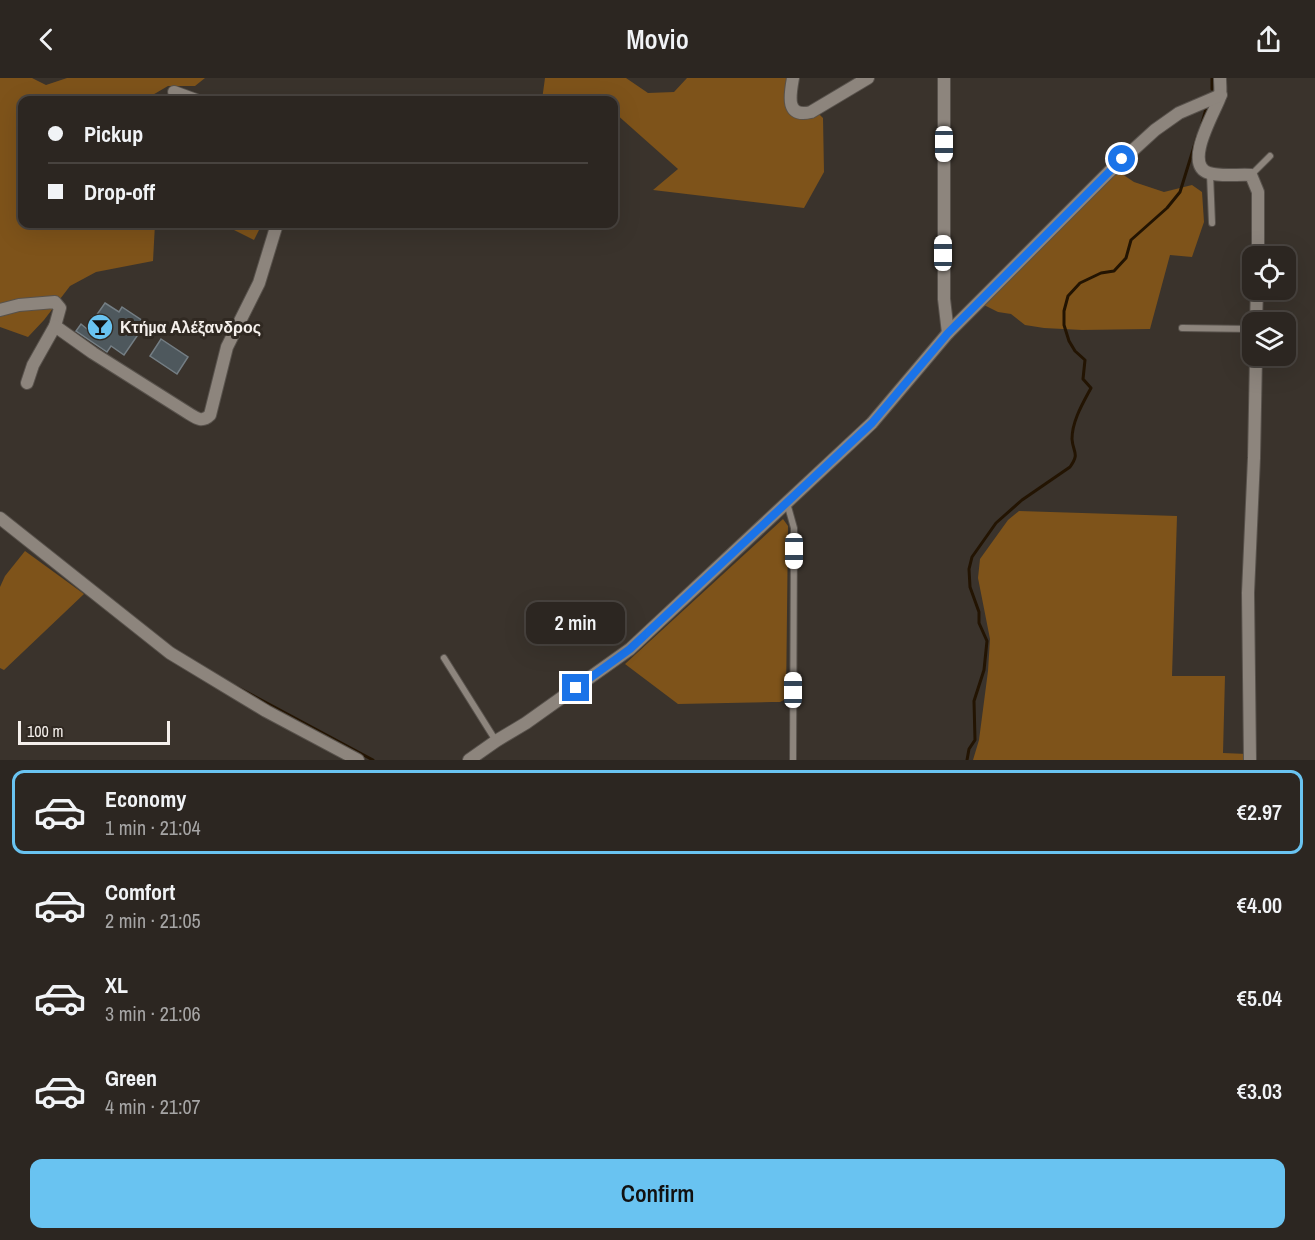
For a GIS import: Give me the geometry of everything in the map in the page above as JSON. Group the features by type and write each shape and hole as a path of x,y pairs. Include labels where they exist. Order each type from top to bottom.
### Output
{"street":[{"path":"793,78 790,103 794,110 803,114 811,112 868,78"},
{"path":"944,78 943,291 948,333"},
{"path":"1220,78 1221,95 1202,138 1201,164 1203,169 1210,174 1251,175 1258,192 1257,246"},
{"path":"174,92 185,96"},
{"path":"469,760 526,723 630,649 872,423 948,333 1090,190 1148,136 1179,113 1221,95"},
{"path":"55,326 178,407 200,420 206,419 210,415 227,347 259,283 276,228"},
{"path":"0,310 19,305 55,302 60,308 55,326 33,365 27,383"},
{"path":"1250,760 1248,593 1256,366"},
{"path":"0,518 170,653 266,711 358,760"}],"lane":[{"path":"1251,175 1270,156"},
{"path":"1210,174 1212,223"},
{"path":"1182,328 1242,329"},
{"path":"786,503 794,528 793,760"},
{"path":"444,658 496,741"}],"shaded area":[{"path":"0,78 32,78 46,85 67,78 205,78 195,86 168,86 151,96 18,96 18,228 155,228 153,261 96,272 70,286 28,337 0,327"},
{"path":"545,78 626,78 648,93 674,92 687,78 787,78 785,102 818,113 823,118 824,172 804,208 653,190 678,169 618,116 618,96 543,96"},
{"path":"1122,174 1134,182 1164,192 1192,185 1202,192 1204,222 1192,257 1170,255 1150,329 1044,328 1025,325 1011,314 998,312 984,305 1112,176"},
{"path":"230,228 260,228 254,240"},
{"path":"1019,511 1177,516 1172,676 1225,676 1223,753 1247,754 1247,760 973,760 979,740 990,639 978,578 980,559 1008,520"},
{"path":"783,519 788,526 786,699 780,702 678,704 625,664"},
{"path":"25,551 84,594 4,670 0,668 0,587 5,576"}],"building":[{"path":"105,303 119,312 122,307 146,323 124,355 111,346 107,352 76,331 81,324 87,329"},
{"path":"161,339 188,357 177,374 150,356"}],"waterway":[{"path":"1212,78 1212,89"},
{"path":"1202,123 1206,109"},
{"path":"967,760 969,749 975,740 974,701 984,670 987,641 979,623 979,612 970,587 969,569 972,557 996,523 1022,500 1070,467 1075,456 1072,439 1074,426 1078,412 1091,388 1083,379 1085,360 1075,351 1064,325 1064,311 1068,296 1080,283 1101,273 1114,271 1126,258 1131,240 1167,208 1180,192 1197,137"},
{"path":"237,687 373,760"}],"place":[{"name":"Κτήμα Αλέξανδρος","path":"100,327"}],"route":[{"path":"576,688 630,649 872,423 948,333 1122,159"}]}
